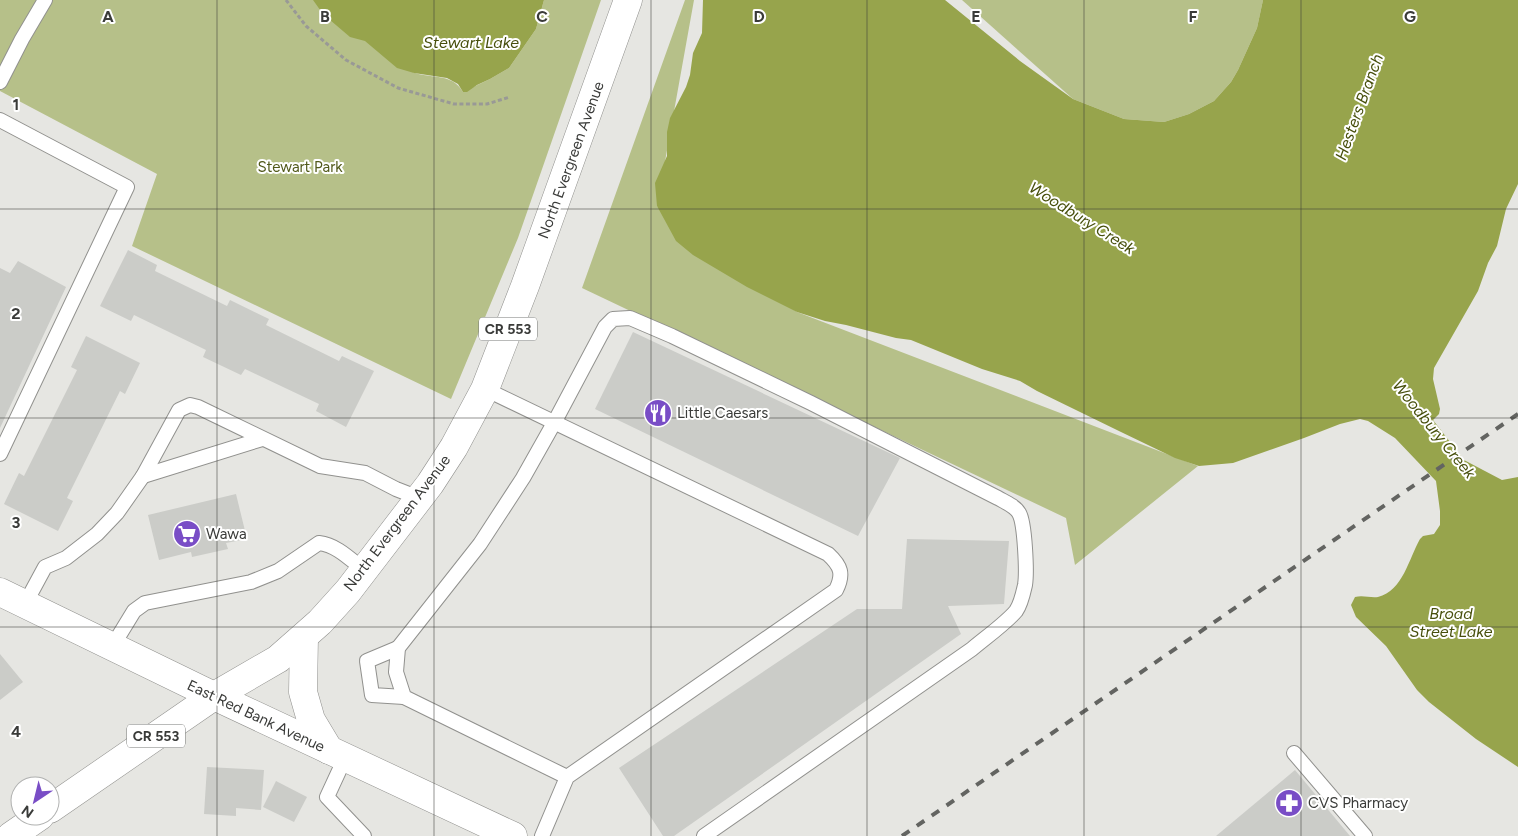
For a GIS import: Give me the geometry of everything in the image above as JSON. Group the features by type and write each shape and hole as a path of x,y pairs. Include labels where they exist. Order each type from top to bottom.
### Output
{"main road":[{"name":"North Evergreen Avenue","path":"60,802 214,696 278,659 304,637 348,591 419,498 454,447 485,389 525,286 628,0"},
{"name":"East Red Bank Avenue","path":"0,592 214,696 513,836"},
{"path":"304,637 303,692 311,720 337,754"},
{"path":"11,836 26,826"}],"lane":[{"path":"0,82 22,38 46,0"},
{"path":"0,120 127,186 0,454"},
{"path":"567,777 404,697 372,696 367,660 398,648 480,544 523,478 605,327 612,319 630,318 672,336 811,403 1014,507 1020,514 1025,546 1025,584 1021,601 1016,610 972,649 704,836"},
{"path":"485,389 828,554 837,562 841,571 840,581 836,590 567,777 542,836"},
{"path":"25,604 45,567 66,558 97,534 118,513 143,476 177,414 186,406 198,407 320,466 365,472 396,489 419,498"},
{"path":"143,476 262,439"},
{"path":"112,647 134,611 145,603 252,582 278,571 320,543 339,551 364,570"},
{"path":"398,648 396,672 404,697"},
{"path":"1294,753 1366,836"},
{"path":"337,754 327,797 364,836"}],"path":[{"path":"286,0 306,26 346,60 398,88 454,104 487,104 510,97"}],"green space":[{"name":"Stewart Park","path":"0,0 345,0 411,70 422,75 448,79 459,86 463,92 509,68 536,29 544,0 601,0 518,238 451,399 132,246 157,174 0,91"},
{"path":"685,0 694,0 657,206 797,312 1198,466 1075,565 1066,518 582,288"},
{"path":"962,0 1263,0 1257,28 1231,82 1214,101 1189,114 1164,122 1124,119 1073,99"}],"water":[{"name":"Stewart Lake","path":"313,0 544,0 536,29 509,68 467,92 463,92 458,84 447,78 414,73 397,68 365,41 350,37 323,14"},
{"path":"703,0 945,0 1020,61 1073,99 1124,119 1164,122 1189,114 1214,101 1231,82 1257,28 1263,0 1518,0 1518,184 1506,209 1497,246 1488,263 1478,291 1434,368 1433,379 1440,409 1439,414 1433,420 1464,460 1502,480 1518,477 1518,767 1476,739 1429,702 1417,690 1386,646 1356,617 1351,605 1355,597 1378,597 1387,594 1394,588 1404,573 1420,539 1423,536 1434,534 1440,525 1436,481 1395,438 1368,421 1360,419 1340,424 1233,463 1199,466 1175,458 1020,381 982,369 911,340 825,321 797,312 747,287 693,255 676,241 657,206 655,183 667,156 667,132 670,118 686,87 693,53 702,33"}],"building":[{"path":"128,250 157,265 155,271 227,306 230,300 269,319 266,325 339,361 342,356 374,371 346,427 316,411 319,404 245,369 241,375 203,357 206,350 134,315 131,321 100,306"},
{"path":"18,261 66,287 0,428 0,268 10,273"},
{"path":"633,332 900,458 858,536 595,409"},
{"path":"86,336 140,363 125,394 120,391 67,498 73,501 58,531 4,504 19,473 24,476 77,370 71,367"},
{"path":"236,494 247,539 226,543 228,549 192,557 191,552 159,560 148,515"},
{"path":"907,539 1009,541 1004,604 948,606 961,634 674,836 663,836 619,768 857,609 902,609"},
{"path":"0,654 23,682 0,700"},
{"path":"207,767 264,770 261,810 236,808 236,816 204,814"},
{"name":"CVS Pharmacy","path":"1295,770 1350,836 1216,836"},
{"path":"276,781 307,797 294,822 263,807"}],"railway":[{"path":"902,836 1518,414"}],"place":[{"name":"Little Caesars","path":"658,413"},
{"name":"Wawa","path":"187,534"},
{"name":"CVS Pharmacy","path":"1289,803"}],"water label":[{"name":"Hesters Branch","path":"1359,107"},
{"name":"Woodbury Creek","path":"1082,218"},
{"name":"Woodbury Creek","path":"1434,429"},
{"name":"Broad Street Lake","path":"1451,622"}]}
